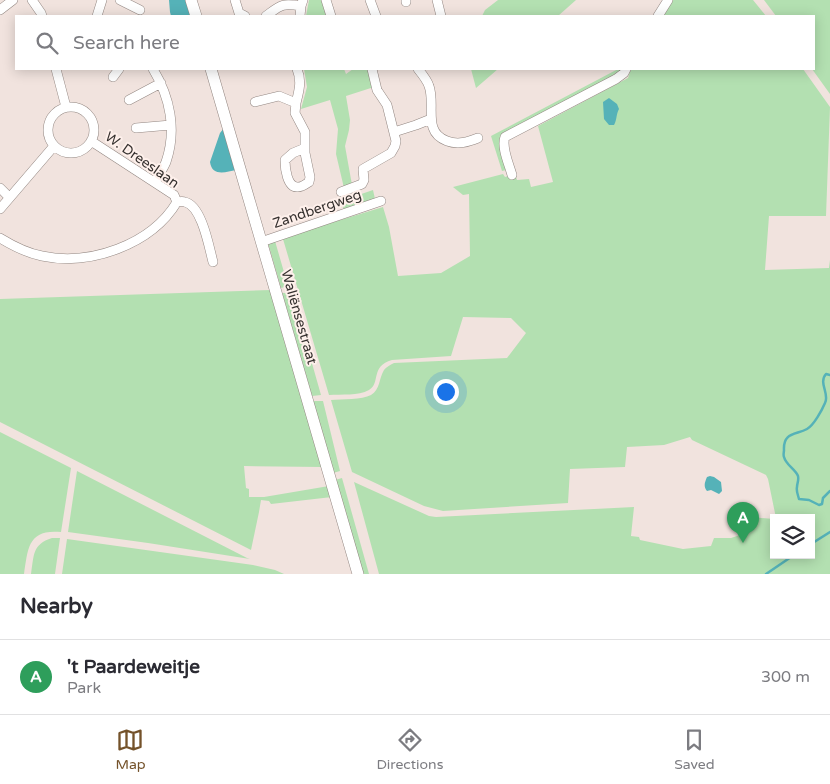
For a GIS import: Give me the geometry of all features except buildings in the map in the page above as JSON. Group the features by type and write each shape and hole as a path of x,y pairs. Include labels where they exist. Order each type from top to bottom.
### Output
{"street":[{"path":"0,10 12,0"},
{"path":"32,0 42,15"},
{"path":"97,15 102,0"},
{"path":"120,0 140,10"},
{"path":"191,0 196,15"},
{"path":"236,0 239,14 242,15"},
{"path":"326,0 331,15"},
{"path":"370,0 376,15"},
{"path":"437,0 441,15"},
{"path":"659,15 668,0"},
{"path":"267,15 279,6 302,3"},
{"path":"56,70 66,106"},
{"path":"113,77 118,70"},
{"path":"154,70 166,94 172,125 166,162 155,182"},
{"name":"Waliënsestraat","path":"211,70 358,574"},
{"path":"298,70 300,75 300,84 295,113 305,132 305,148"},
{"path":"341,192 362,184 364,180 363,169 391,153 395,146 396,141 387,105 377,90 372,70"},
{"path":"419,70 429,85 433,130 440,138 450,142 465,143 478,138"},
{"path":"512,175 503,142 505,137 616,79 626,70"},
{"path":"130,100 161,83"},
{"path":"255,102 279,96 296,103"},
{"path":"66,106 75,106 84,110 94,124 94,133 91,141 86,148 78,152 61,151 54,146 49,138 50,118 66,106"},
{"path":"394,132 431,119"},
{"path":"136,128 172,125"},
{"name":"W. Dreeslaan","path":"0,238 21,250 42,256 85,258 116,250 138,239 156,226 172,209 176,202 174,194 91,141"},
{"path":"0,209 54,146"},
{"path":"0,188 9,197"},
{"name":"Zandbergweg","path":"261,242 381,201"},
{"name":"W. Dreeslaan","path":"176,202 186,202 196,210 213,262"}],"green space":[{"path":"309,0 324,0 329,15 306,15"},
{"path":"498,0 576,0 559,15 482,15 485,10"},
{"path":"672,0 753,0 765,15 663,15"},
{"path":"764,0 830,0 830,94 813,70 815,70 815,15 775,15"},
{"path":"304,70 344,70 346,74 352,70 370,70 374,87 346,96 350,120 345,146 352,185 344,188 336,154 338,129 330,100 301,109 307,87"},
{"path":"471,70 497,70 476,88"},
{"path":"616,70 623,70 621,74 505,137 510,169 502,171 491,136"},
{"path":"631,70 804,70 830,107 826,216 769,216 765,270 829,268 830,260 830,574 379,574 354,482 429,516 436,517 634,507 631,536 639,537 640,540 683,549 711,546 714,538 731,538 746,533 751,517 770,519 770,559 815,559 815,514 775,514 766,475 692,440 690,437 664,445 627,447 625,467 570,469 568,503 443,511 424,506 352,472 331,400 357,399 371,395 378,387 384,370 394,363 507,358 526,333 511,318 463,317 451,356 392,360 381,366 373,387 369,390 355,394 329,395 283,239 383,207 389,227 398,276 441,273 470,256 469,194 463,195 453,187 503,174 505,177 515,174 517,180 529,179 531,187 553,182 538,126 628,78"},
{"path":"373,190 375,199 344,210 341,201"},
{"path":"275,241 288,286 281,288 268,243"},
{"path":"271,290 323,467 244,466 246,488 249,489 249,497 264,497 329,486 332,497 271,504 269,501 261,500 251,550 0,422 0,299"},
{"path":"282,293 292,293 321,395 312,396"},
{"path":"313,401 323,401 340,471 333,473"},
{"path":"0,432 71,468 61,532 50,532 36,537 29,548 24,574 0,574"},
{"path":"77,471 247,558 250,559 68,532"},
{"path":"342,478 369,574 362,574 335,480"},
{"path":"52,538 60,538 55,574 31,574 37,547"},
{"path":"67,539 253,565 284,574 62,574"}],"water":[{"path":"169,0 187,0 192,15 171,15"},
{"path":"609,98 617,104 619,109 614,125 609,125 604,119 603,102"},
{"path":"224,128 236,170 216,172 211,167 210,162 220,133"},
{"path":"710,476 721,482 722,491 719,494 711,490 707,491 706,489 707,477"}],"waterway":[{"path":"830,375 826,374 824,377 823,385 826,400 815,421 807,429 788,437 784,444 785,460 798,476 797,490 799,499 809,500 819,505 822,504 823,498 830,491"},
{"path":"815,541 830,532"},
{"path":"766,574 788,559"}],"place":[{"name":"'t Paardeweitje","path":"743,543"}]}
